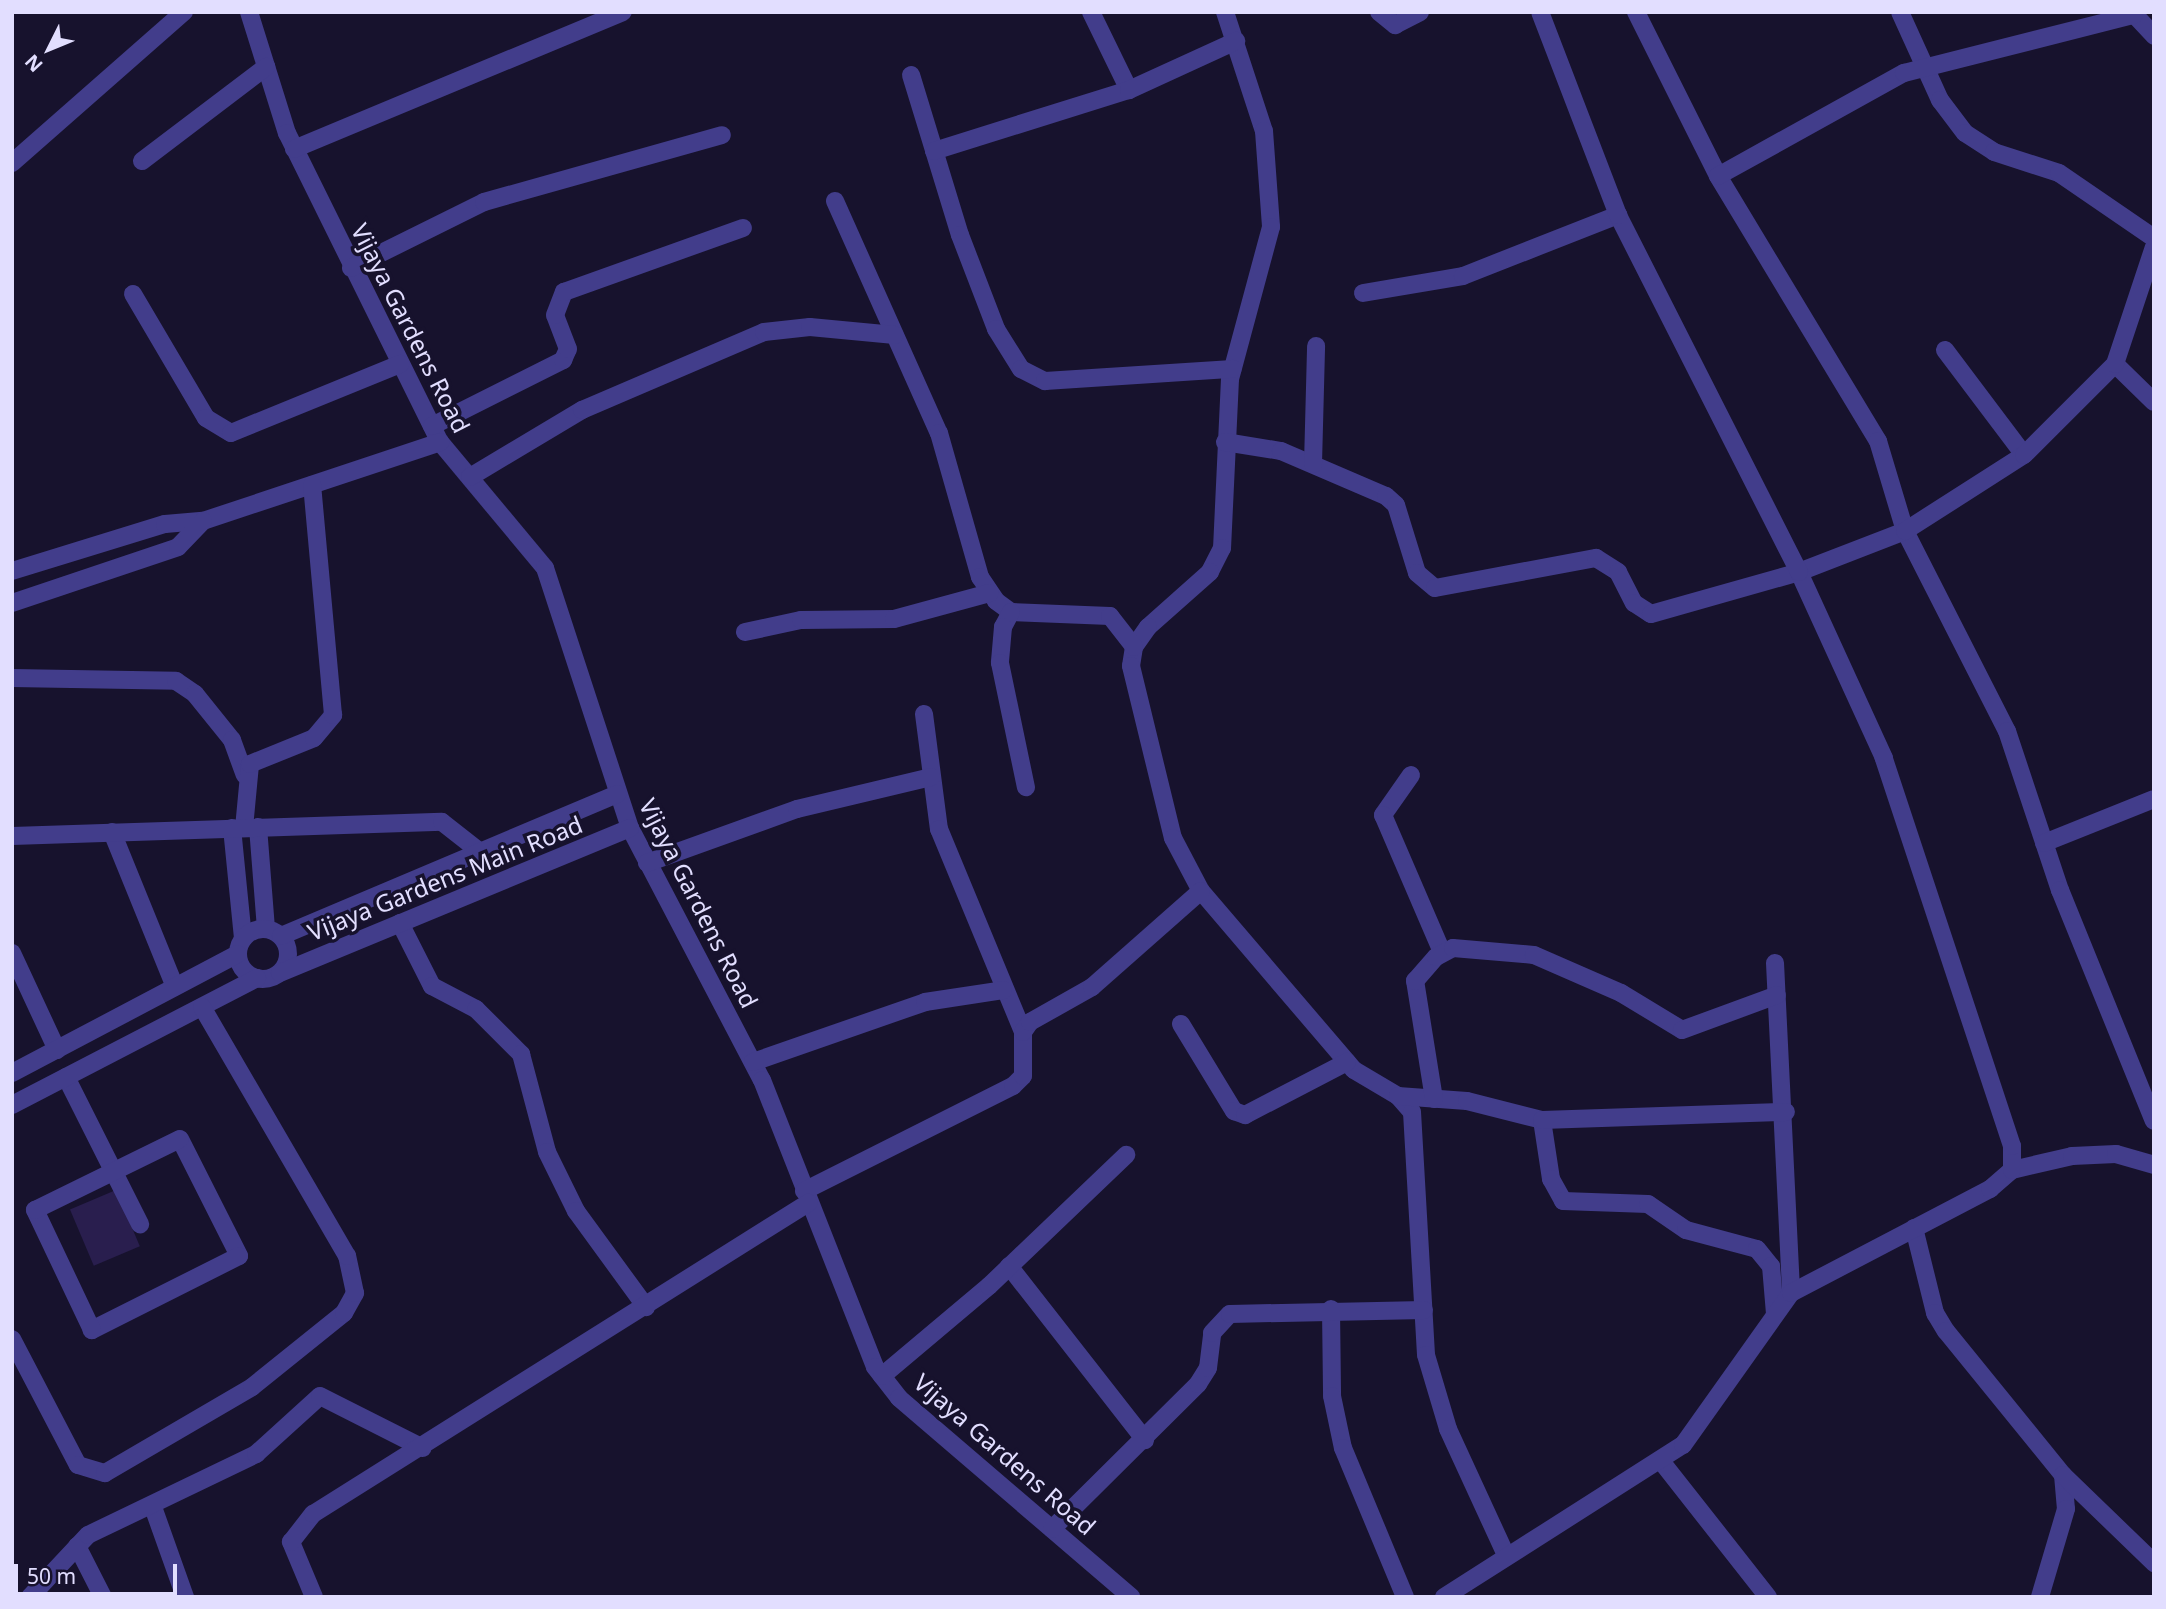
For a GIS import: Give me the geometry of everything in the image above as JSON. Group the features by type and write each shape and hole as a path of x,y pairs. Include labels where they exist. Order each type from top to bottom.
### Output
{"street":[{"path":"12,163 184,12"},
{"name":"Vijaya Gardens Road","path":"249,12 294,149 436,434 545,568 630,828 752,1062 882,1376 899,1398 1132,1597"},
{"path":"294,149 623,12"},
{"path":"1091,12 1129,90"},
{"path":"1225,12 1264,131 1271,226 1233,369 1225,442 1222,548 1210,572 1134,647 1131,666 1173,838 1201,891 1347,1062 1398,1096 1412,1112 1426,1355 1448,1429 1506,1555"},
{"path":"1379,12 1395,25 1420,12"},
{"path":"1540,12 1618,215 1799,572 1884,758 2012,1146 2012,1170"},
{"path":"1636,12 1718,176 1870,425 1905,531 2007,730 2044,843 2154,1121"},
{"path":"1900,12 1950,115 1980,145 2047,167 2154,238"},
{"path":"1718,176 1926,65 2133,14 2154,36"},
{"path":"934,151 1129,90 1236,41"},
{"path":"142,161 266,67"},
{"path":"911,75 934,151 996,329 1030,376 1045,382 1233,369"},
{"path":"351,268 484,202 722,135"},
{"path":"835,201 953,471 980,577 990,593 1011,612 1110,616 1134,647"},
{"path":"1363,293 1463,276 1618,215"},
{"path":"12,571 165,524 203,521 312,485 436,434 563,360 568,349 555,315 564,292 743,228"},
{"path":"1225,442 1313,464 1396,505 1417,573 1435,588 1596,558 1618,572 1634,603 1651,614 1799,572 1905,531 2024,455 2115,364 2152,256"},
{"path":"134,294 206,418 231,433 400,364"},
{"path":"470,477 582,410 764,332 810,327 895,335"},
{"path":"1313,464 1316,346"},
{"path":"1945,350 2024,455"},
{"path":"2115,364 2154,402"},
{"path":"245,775 250,764 327,730 333,715 312,485"},
{"path":"12,603 177,547 203,521"},
{"path":"745,632 802,620 894,619 990,593"},
{"path":"1011,612 999,643 1000,663 1026,787"},
{"path":"12,678 176,681 195,694 232,740 245,775 240,946 243,970 257,978"},
{"path":"314,1597 294,1560 291,1542 298,1528 646,1307 806,1197 1013,1086 1026,1064 1023,1032 947,855 931,777 924,713"},
{"path":"1411,775 1384,815 1442,953"},
{"path":"647,863 797,809 931,777"},
{"name":"Vijaya Gardens Main Road","path":"273,932 617,794"},
{"path":"2044,843 2154,799"},
{"path":"12,836 442,822 479,851"},
{"path":"12,1105 257,978 280,973 288,951 273,932 245,828"},
{"name":"Vijaya Gardens Main Road","path":"280,973 630,828"},
{"path":"111,832 175,987"},
{"path":"1023,1032 1030,1022 1092,987 1201,891"},
{"path":"400,923 432,986 476,1009 521,1054 535,1124 576,1211 646,1307"},
{"path":"12,1073 175,987 240,946 273,932"},
{"path":"1434,1099 1415,981 1442,953 1469,946 1534,955 1621,993 1682,1030 1777,995"},
{"path":"12,953 57,1050"},
{"path":"1775,963 1786,1112 1791,1293"},
{"path":"752,1062 925,1002 1003,989"},
{"path":"12,1339 78,1465 105,1473 252,1387 344,1313 355,1293 346,1256 202,1007"},
{"path":"1181,1024 1234,1111 1245,1115 1347,1062"},
{"path":"66,1077 140,1224"},
{"path":"1398,1096 1434,1099 1542,1121 1786,1112"},
{"path":"1542,1121 1551,1179 1563,1201 1648,1204 1686,1230 1757,1249 1771,1266 1775,1314"},
{"path":"180,1139 239,1256 100,1331 86,1325 35,1210 111,1168 180,1139"},
{"path":"1444,1597 1506,1555 1661,1461 1709,1416 1791,1293 1914,1228 2012,1170 2083,1156 2116,1154 2154,1165"},
{"path":"882,1376 1009,1265 1126,1155"},
{"path":"1914,1228 1935,1313 1946,1331 2063,1475 2154,1563"},
{"path":"1009,1265 1145,1440"},
{"path":"1052,1529 1145,1440 1198,1384 1219,1321 1249,1309 1424,1310"},
{"path":"1331,1309 1332,1396 1343,1448 1405,1597"},
{"path":"30,1597 88,1535 153,1507 256,1454 320,1395 423,1448"},
{"path":"1661,1461 1768,1597"},
{"path":"2040,1597 2067,1509 2063,1475"},
{"path":"153,1507 185,1597"},
{"path":"77,1546 103,1597"}],"building":[{"path":"116,1190 140,1246 94,1266 70,1210"}]}
